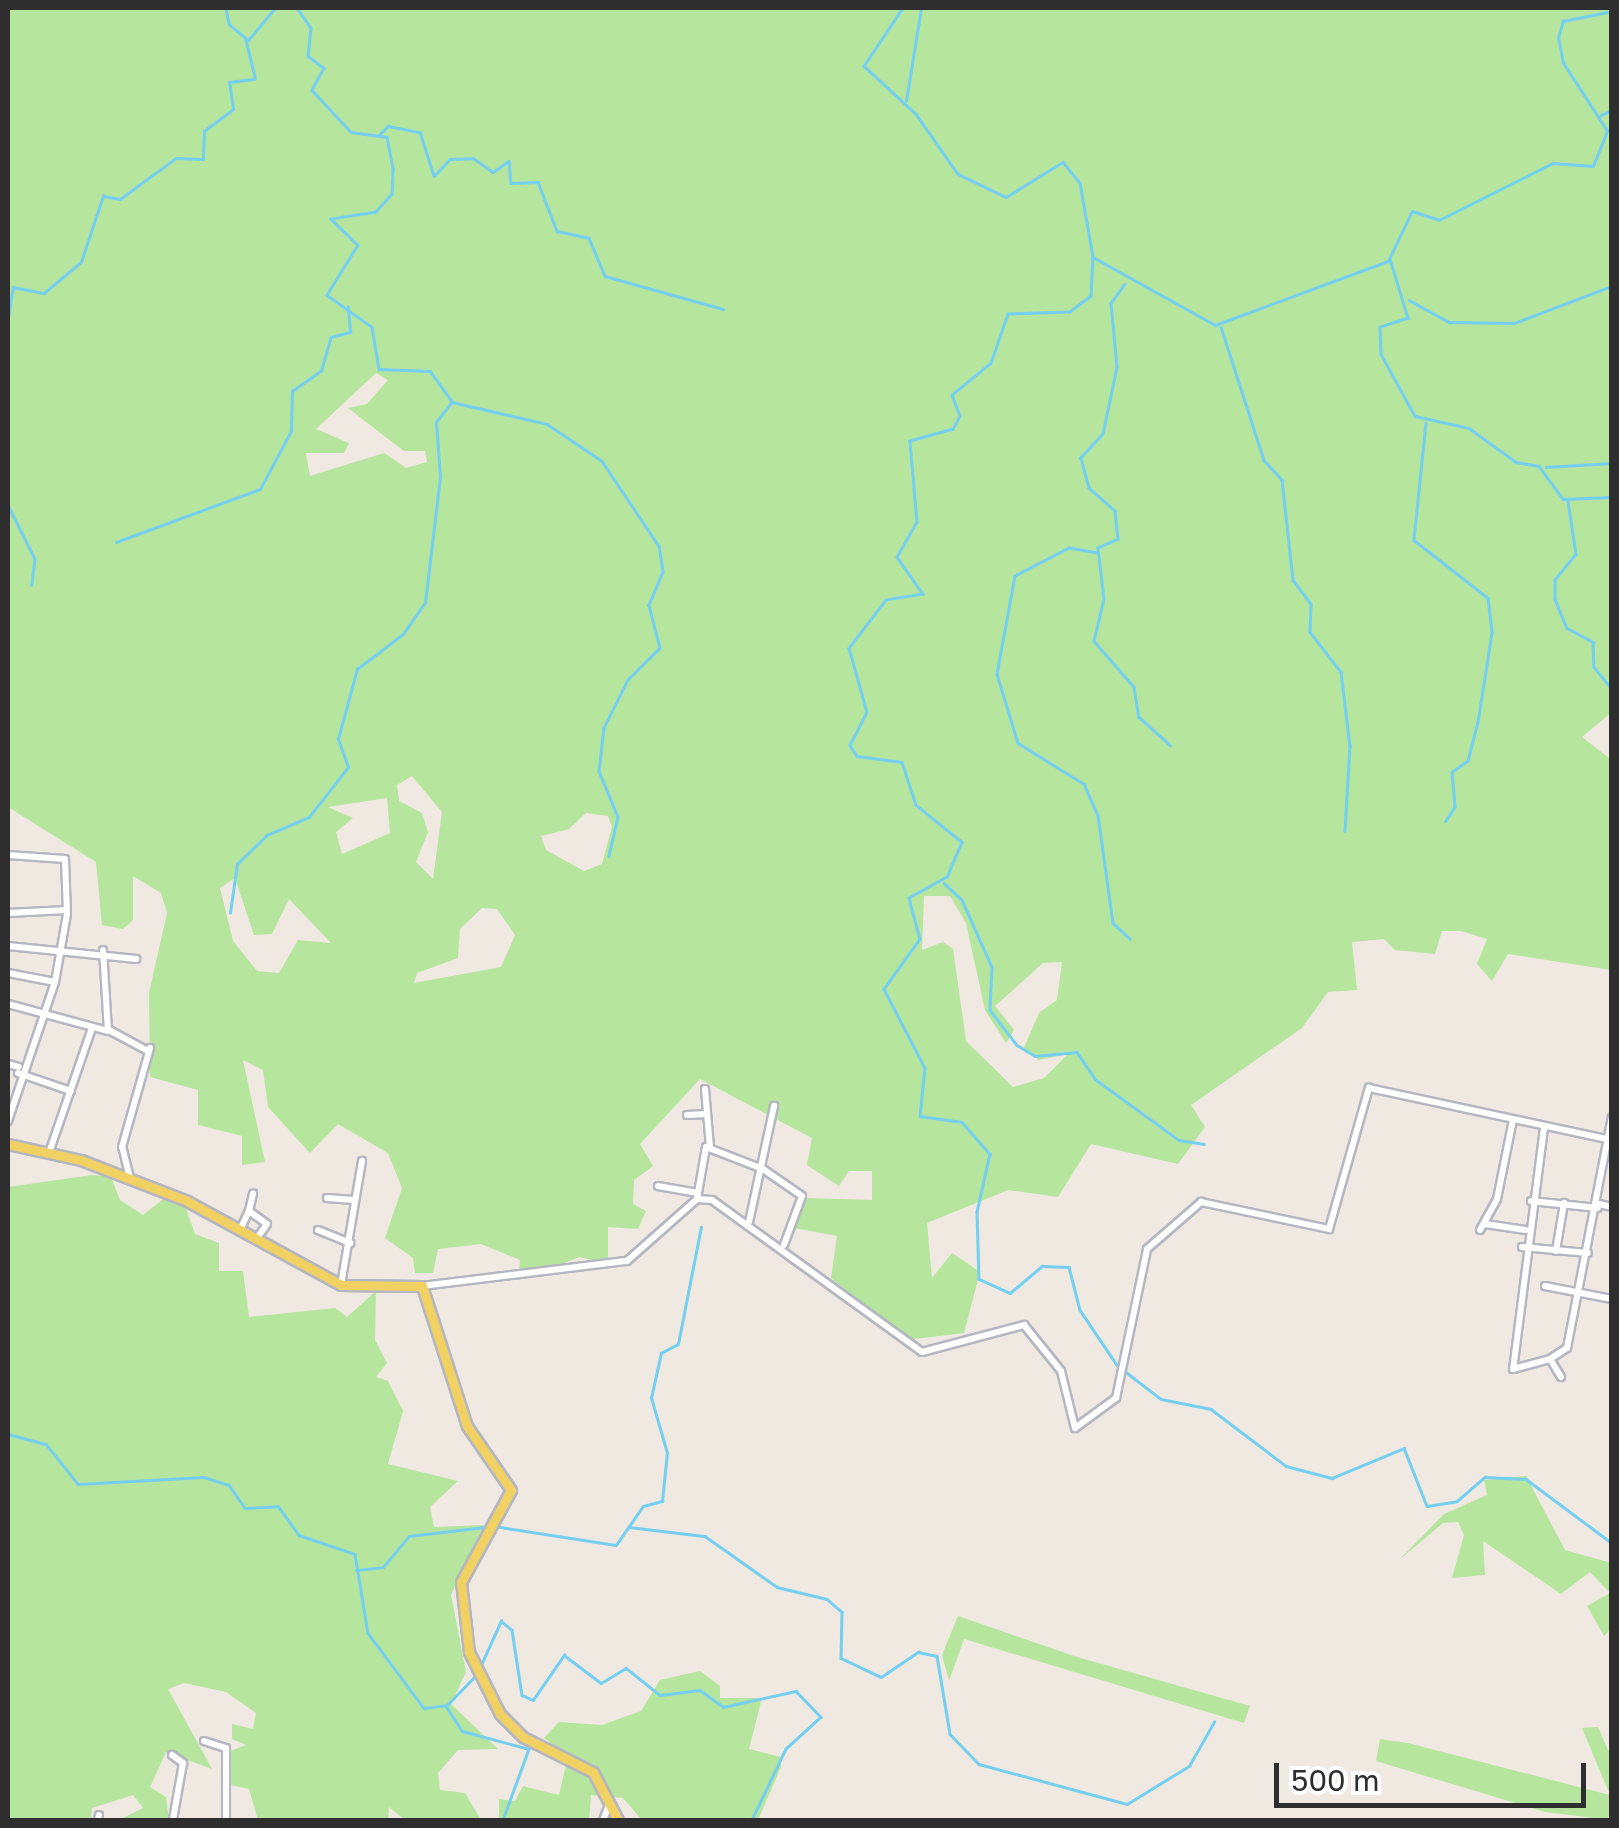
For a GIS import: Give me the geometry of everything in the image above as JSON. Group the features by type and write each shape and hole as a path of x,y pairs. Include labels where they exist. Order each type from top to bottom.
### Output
{"main road":[{"path":"8,1144 50,1150 130,1178 240,1230 341,1285 422,1286 467,1426 509,1482 496,1521 459,1595 474,1663 512,1727 593,1772 618,1820"}],"street":[{"path":"8,856 66,859 67,910 55,982 19,1070 8,1121"},
{"path":"8,913 67,910"},
{"path":"8,946 103,950 136,960"},
{"path":"103,950 109,1030"},
{"path":"8,973 55,982"},
{"path":"8,1004 109,1030 149,1049 122,1147 130,1178"},
{"path":"50,1150 92,1028"},
{"path":"8,1064 72,1091"},
{"path":"658,1186 696,1196 749,1222 924,1353 1024,1325 1061,1371 1074,1427 1108,1413 1123,1370 1142,1258 1195,1204 1329,1229 1369,1088 1611,1140"},
{"path":"422,1286 630,1260 696,1196 710,1146 705,1089"},
{"path":"749,1222 774,1106"},
{"path":"687,1115 706,1114"},
{"path":"1544,1128 1522,1247 1513,1369 1550,1358 1567,1348 1599,1206 1612,1117"},
{"path":"1513,1120 1483,1227 1526,1230"},
{"path":"710,1146 762,1169 802,1196 784,1245"},
{"path":"341,1285 362,1161"},
{"path":"240,1230 253,1193"},
{"path":"326,1198 354,1200"},
{"path":"1531,1200 1612,1207"},
{"path":"1556,1250 1564,1203"},
{"path":"249,1211 267,1224 255,1241"},
{"path":"318,1230 351,1243"},
{"path":"1522,1247 1588,1252"},
{"path":"1545,1286 1612,1299"},
{"path":"1550,1358 1561,1377"},
{"path":"204,1741 226,1748 226,1820"},
{"path":"172,1755 183,1763 173,1820"},
{"path":"603,1820 611,1802"}],"green space":[{"path":"8,8 1611,8 1612,712 1582,737 1609,758 1611,970 1508,954 1492,981 1477,964 1487,939 1461,931 1442,931 1435,954 1395,950 1384,939 1352,942 1357,990 1328,992 1302,1028 1191,1105 1205,1127 1178,1164 1091,1144 1058,1197 1008,1190 927,1223 932,1278 952,1253 980,1272 964,1333 907,1340 831,1278 837,1236 794,1228 806,1198 872,1200 872,1171 849,1171 839,1186 807,1165 812,1138 700,1079 640,1144 653,1166 634,1180 633,1204 646,1211 638,1229 608,1227 608,1260 618,1267 580,1257 519,1280 520,1260 481,1244 438,1249 433,1273 415,1273 413,1258 385,1238 402,1188 388,1153 338,1124 310,1153 268,1107 263,1070 243,1060 265,1162 242,1165 242,1136 198,1125 198,1090 150,1077 149,993 167,913 161,893 133,876 133,920 123,929 102,925 96,862 8,807","holes":["376,373 388,380 367,404 348,408 404,451 425,451 427,462 406,468 384,453 310,476 306,453 344,453 349,443 316,429","412,776 442,812 433,879 416,862 428,832 422,813 399,801 397,785","387,798 390,833 342,854 336,832 353,818 328,807","586,813 608,816 612,827 602,864 584,871 546,850 541,836 569,829","235,878 254,935 272,934 289,899 331,943 298,940 279,973 257,971 233,941 220,888","924,896 950,896 966,923 985,1010 1006,1043 1014,1030 995,1006 1043,963 1062,962 1057,1000 1039,1013 1023,1050 1039,1060 1068,1054 1044,1078 1013,1087 966,1041 953,949 943,942 922,950","482,908 497,909 515,935 501,967 414,983 417,973 458,958 460,929"]},
{"path":"92,1175 111,1177 120,1200 143,1215 166,1197 184,1203 195,1234 219,1243 219,1271 243,1271 249,1317 335,1308 347,1317 376,1291 375,1340 387,1363 376,1377 388,1381 403,1411 388,1464 458,1481 430,1507 434,1527 484,1525 451,1595 466,1672 451,1704 498,1749 458,1750 438,1773 440,1790 465,1793 481,1820 405,1820 389,1807 388,1820 258,1820 249,1789 231,1785 222,1766 223,1754 246,1745 232,1739 232,1724 253,1729 256,1713 226,1692 184,1683 168,1689 212,1769 166,1752 150,1787 166,1797 169,1820 119,1820 143,1808 133,1795 92,1808 91,1820 8,1820 8,1187"},
{"path":"1526,1476 1565,1550 1611,1563 1611,1629 1604,1636 1587,1606 1610,1593 1590,1572 1561,1594 1483,1541 1485,1575 1452,1578 1464,1535 1458,1522 1443,1523 1398,1561 1444,1514 1487,1495 1484,1480"},
{"path":"958,1616 1077,1657 1250,1706 1244,1723 964,1639 949,1681 942,1655"},
{"path":"700,1671 720,1686 720,1698 762,1698 749,1749 781,1757 781,1767 758,1820 642,1820 623,1798 591,1795 589,1820 499,1820 499,1799 515,1801 523,1786 559,1795 568,1756 544,1738 559,1722 602,1725 641,1711 660,1680"},
{"path":"1598,1727 1611,1757 1611,1820 1545,1812 1376,1761 1380,1739 1408,1743 1610,1795 1582,1728"}],"waterway":[{"path":"226,8 229,24 248,40 275,8"},
{"path":"297,8 311,28 308,56 324,68 312,90 351,132 387,137 393,169 392,194 376,212 331,219 358,245 327,295 372,327 379,369 430,371 451,400"},
{"path":"903,8 864,66 916,114 958,174 1006,197 1063,162 1080,183 1093,257 1215,325 1388,261 1412,211 1439,220 1553,163 1593,166 1607,131 1563,63 1558,38 1563,21 1612,11"},
{"path":"906,101 921,8"},
{"path":"8,318 13,287 44,293 81,262 103,196 120,199 176,158 203,159 204,131 233,109 229,82 255,79 245,38"},
{"path":"1601,115 1612,110"},
{"path":"379,135 388,126 420,132 434,176 450,159 473,158 493,172 509,161 511,183 538,182 557,231 589,238 605,276 723,309"},
{"path":"1093,257 1091,296 1070,312 1008,314 991,363 952,395 960,416 953,429 910,441 917,522 897,557 923,594 886,600 849,648 867,712 850,745 857,756 902,762 916,805 962,842 947,877 909,898 920,939 884,989 925,1068 920,1116 962,1122 990,1154 977,1212 979,1279 1010,1293 1042,1266 1069,1267 1080,1310 1119,1368"},
{"path":"1390,259 1408,318 1380,327 1381,354 1415,416 1469,428 1516,462 1539,466 1563,499 1612,497"},
{"path":"1125,284 1111,303 1117,367 1103,434 1081,458 1089,488 1115,511 1118,539 1098,548 1104,599 1094,641 1134,687 1139,717 1170,745"},
{"path":"1409,300 1449,322 1514,323 1612,286"},
{"path":"116,542 260,489 291,431 292,391 321,371 331,337 350,332 348,307"},
{"path":"1221,327 1264,460 1282,480 1293,580 1311,604 1310,632 1341,672 1350,746 1345,831"},
{"path":"452,402 547,424 602,461 659,546 663,572 649,605 660,648 628,680 604,728 599,771 618,817 609,856"},
{"path":"230,913 237,864 267,835 309,817 348,767 338,739 357,669 403,634 425,603 440,477 436,422 451,403"},
{"path":"1426,423 1414,540 1488,598 1492,633 1478,722 1468,761 1452,772 1455,807 1446,821"},
{"path":"1546,467 1612,463"},
{"path":"1568,501 1576,554 1555,580 1555,599 1567,628 1593,642 1594,667 1612,689"},
{"path":"8,505 35,559 32,585"},
{"path":"1097,553 1069,548 1015,576 997,674 1018,743 1084,784 1098,815 1113,923 1130,939"},
{"path":"944,883 962,900 992,967 990,1010 1017,1045 1035,1056 1077,1052 1095,1079 1179,1140 1204,1144"},
{"path":"494,1526 616,1545 643,1506 662,1501 667,1453 651,1398 661,1353 678,1344 701,1227"},
{"path":"1126,1372 1161,1399 1211,1409 1286,1466 1332,1478 1404,1448 1427,1506 1457,1501 1485,1477 1526,1479 1612,1543"},
{"path":"8,1434 46,1444 78,1484 204,1477 229,1485 245,1508 278,1506 299,1535 355,1554 368,1633 424,1708 447,1705 477,1674"},
{"path":"356,1570 383,1567 409,1536 486,1527"},
{"path":"629,1527 705,1536 777,1587 827,1599 842,1612 841,1658 881,1677 918,1652 937,1656 950,1734 979,1764 1127,1804 1189,1766 1214,1722"},
{"path":"480,1667 501,1621 512,1630 522,1695 533,1700 564,1655 601,1683 626,1668 660,1695 700,1690 723,1707 796,1691 821,1717 786,1749 752,1820"},
{"path":"446,1706 462,1731 529,1749 503,1820"}]}
